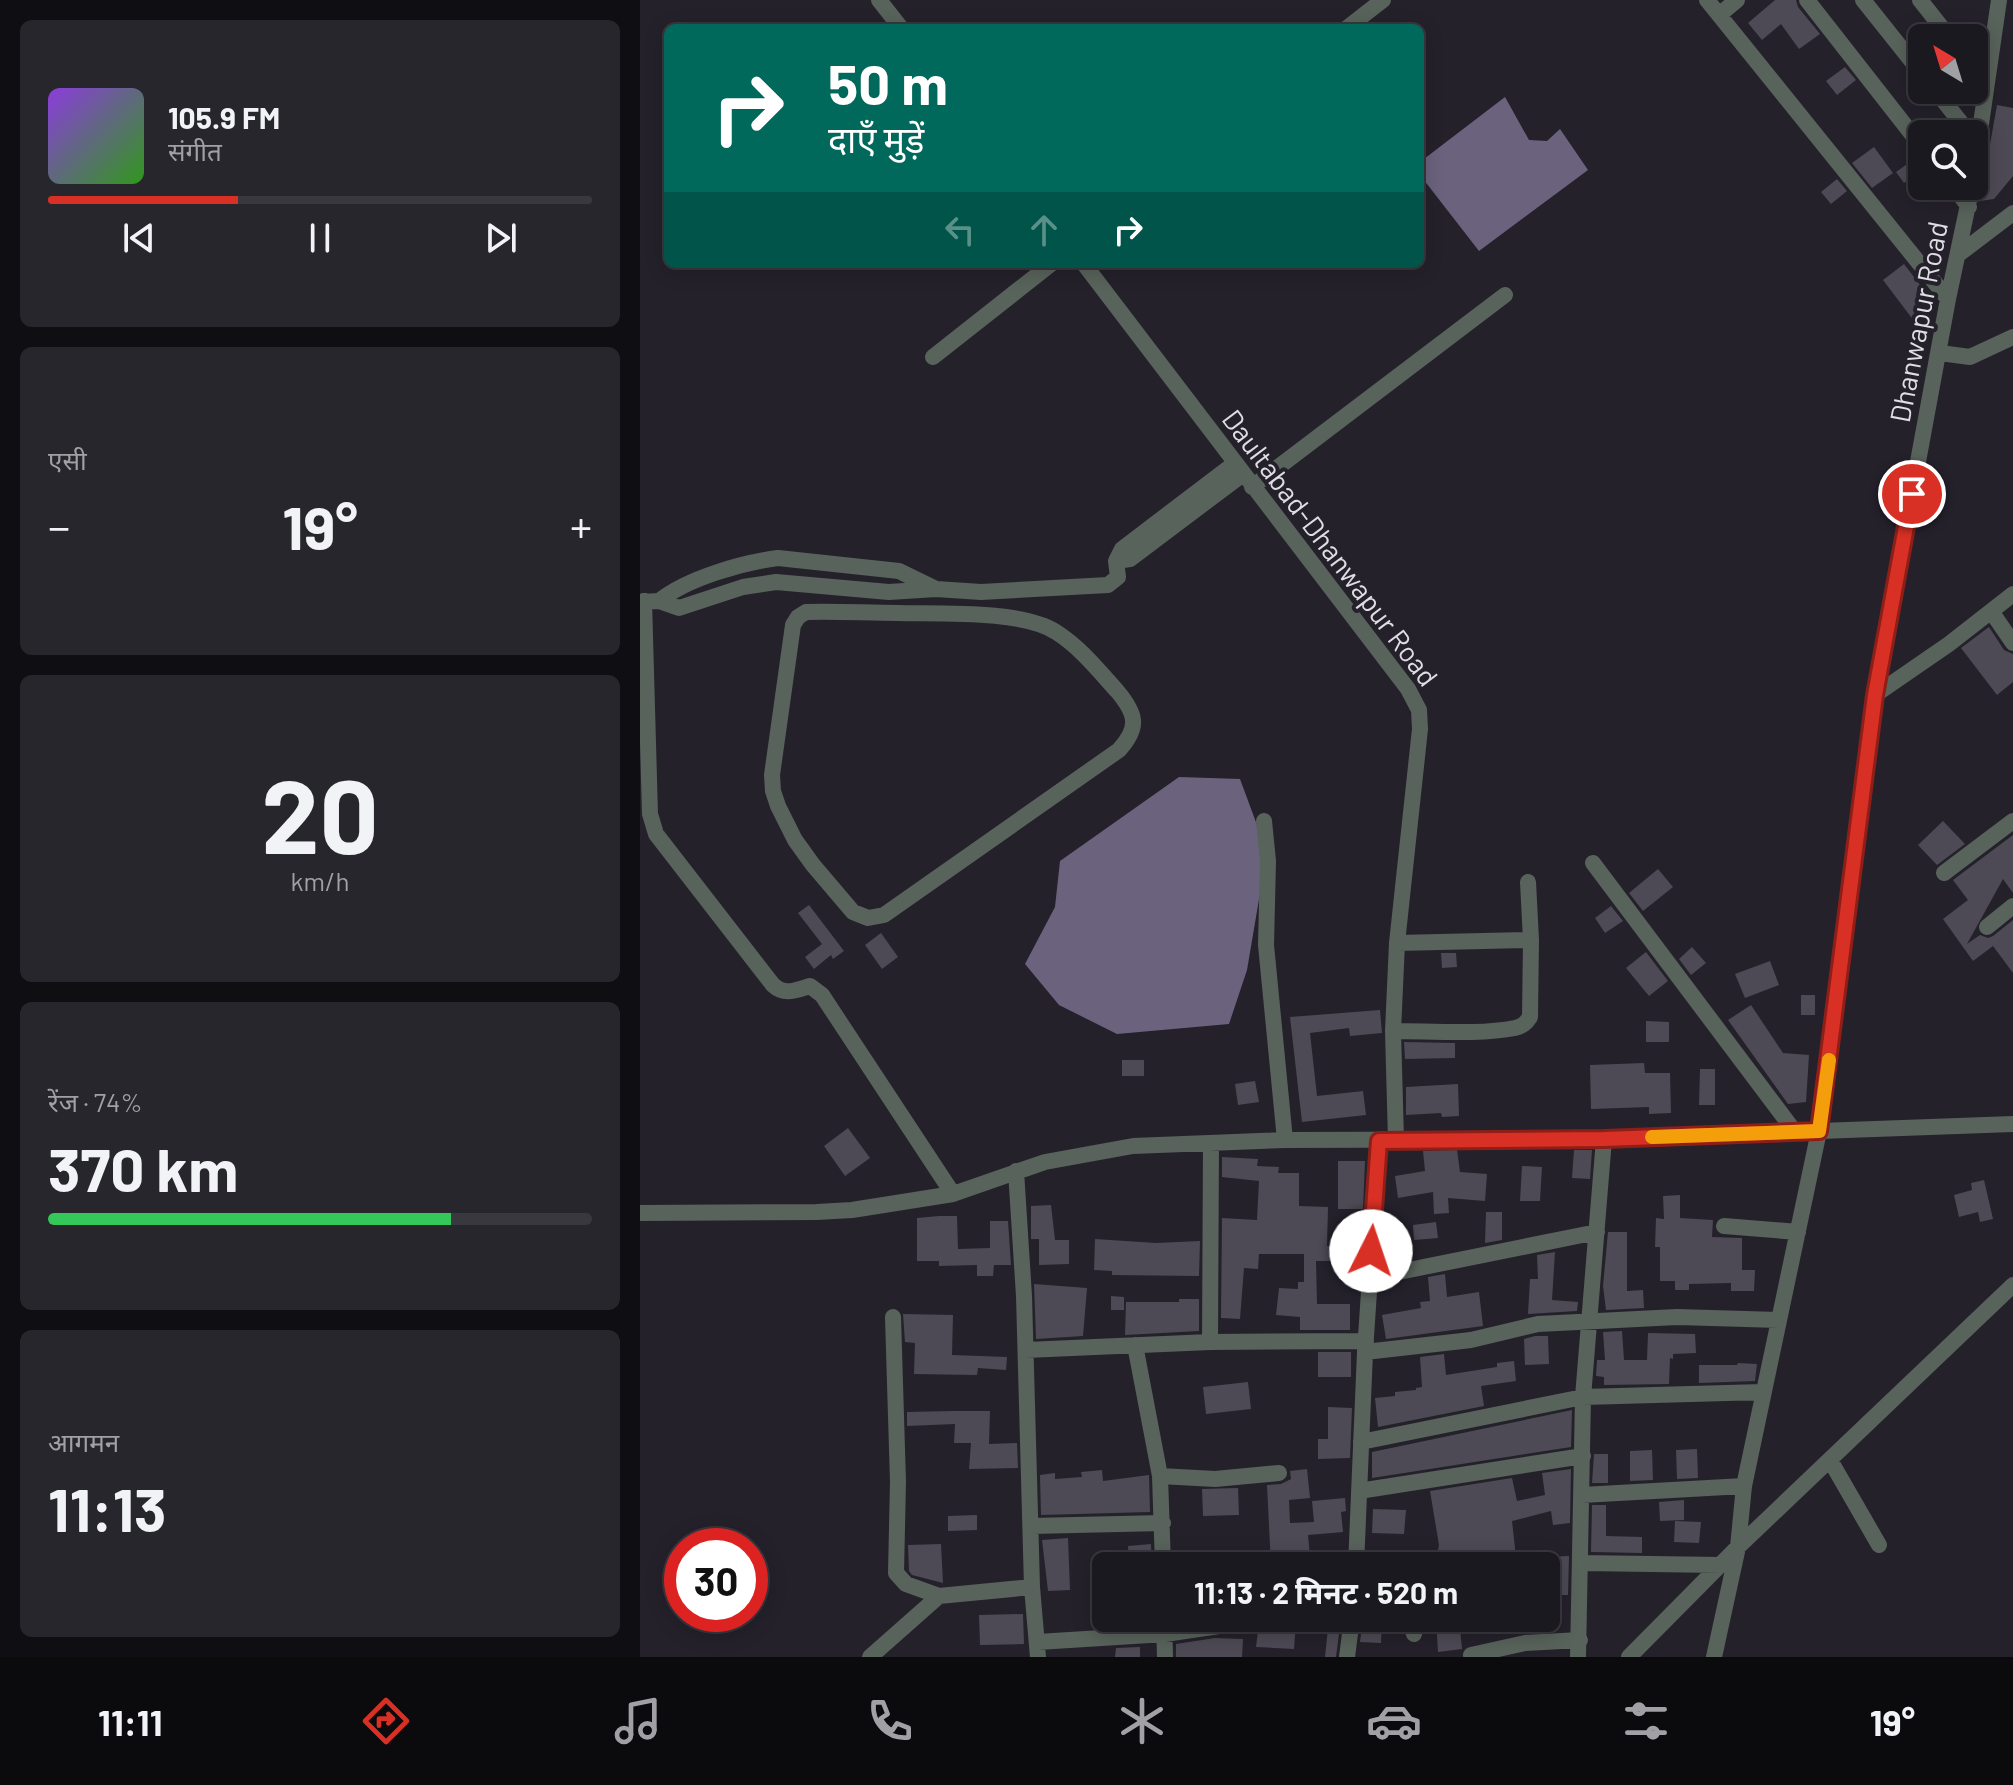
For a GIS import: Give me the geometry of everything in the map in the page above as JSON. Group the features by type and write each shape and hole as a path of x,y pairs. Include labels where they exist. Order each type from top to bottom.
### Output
{"street":[{"path":"879,0 898,24"},
{"path":"1352,24 1383,0"},
{"path":"1707,0 1948,299"},
{"path":"1719,15 1737,0"},
{"path":"1807,0 1908,129"},
{"path":"1863,0 1908,56"},
{"path":"1920,0 1939,24"},
{"path":"1988,79 2005,24 1999,0"},
{"path":"1946,104 1959,120"},
{"path":"1964,200 1969,207"},
{"name":"Dhanwapur Road","path":"1714,1657 1738,1547 1744,1486 1819,1131 1875,695 1948,299 1970,200"},
{"path":"1959,254 2013,213"},
{"path":"933,357 1046,268"},
{"name":"Daultabad-Dhanwapur Road","path":"1087,268 1408,689 1419,710 1420,729 1397,943 1393,1031 1396,1140"},
{"path":"648,601 679,608 765,582 889,592 936,589 981,592 1108,585 1118,577 1116,561 1122,549 1244,475 1505,295"},
{"path":"1940,353 1970,357 2013,337"},
{"path":"648,601 677,587 760,560 778,558 899,571 936,589"},
{"path":"981,592 981,615"},
{"path":"1875,695 2013,594"},
{"path":"648,601 650,814 656,834 779,991 810,986 817,988 953,1194"},
{"path":"1991,611 2013,643"},
{"path":"806,612 981,615 1020,620 1055,631 1087,658 1122,698 1134,716 1132,735 1119,750 884,915 868,918 853,912 795,840 773,791 772,775 793,625 806,612"},
{"path":"1264,821 1268,861 1266,945 1285,1140"},
{"path":"1944,873 2013,821"},
{"path":"1593,863 1795,1132"},
{"path":"1393,1031 1487,1030 1517,1028 1525,1024 1530,1017 1528,882"},
{"path":"1987,927 2013,906"},
{"path":"1397,943 1531,940"},
{"path":"640,1213 852,1210 953,1194 1016,1171 1133,1146 1285,1140 1604,1139 2013,1124"},
{"path":"1471,1655 1525,1643 1579,1648 1583,1397 1604,1139"},
{"path":"1357,1552 1365,1347 1379,1141"},
{"path":"1210,1342 1211,1143"},
{"path":"1016,1171 1026,1350 1032,1587 1038,1649 1132,1632"},
{"path":"1724,1226 1798,1232"},
{"path":"1369,1278 1597,1232"},
{"path":"1629,1657 1738,1547 2013,1285"},
{"path":"893,1317 898,1482 896,1573 906,1584 939,1596 1032,1587"},
{"path":"1026,1350 1210,1342 1365,1347 1459,1342 1538,1324 1677,1317 1779,1320"},
{"path":"1135,1345 1160,1476 1163,1552"},
{"path":"1361,1442 1583,1397 1763,1392"},
{"path":"1359,1491 1583,1456"},
{"path":"1830,1460 1879,1545"},
{"path":"1160,1476 1215,1479 1279,1473"},
{"path":"1582,1495 1744,1486"},
{"path":"1031,1526 1163,1523"},
{"path":"1581,1563 1721,1565"},
{"path":"870,1657 939,1596"},
{"path":"1165,1632 1165,1657"},
{"path":"1347,1657 1350,1632"}],"shaded area":[{"path":"1505,97 1529,140 1547,141 1560,129 1588,170 1479,251 1424,180 1424,159"},
{"path":"1179,777 1240,779 1267,852 1247,970 1229,1024 1117,1034 1059,1005 1025,964 1055,907 1060,861"}],"building":[{"path":"1775,0 1796,0 1798,7 1820,34 1799,49 1781,24 1762,40 1748,23"},
{"path":"1845,67 1856,80 1837,95 1826,81"},
{"path":"1997,105 2013,108 2013,176 1994,199 1988,200 1988,156"},
{"path":"1874,147 1893,173 1872,188 1852,163"},
{"path":"1908,163 1908,180 1904,183 1896,172"},
{"path":"1837,179 1847,191 1831,204 1821,192"},
{"path":"1904,264 1936,306 1934,312 1917,325 1883,280"},
{"path":"1989,627 2004,650 2013,654 2013,682 1997,695 1961,648"},
{"path":"1943,821 1965,844 1937,865 1918,845"},
{"path":"2013,835 2013,893 2003,879 1967,944 1980,935 1993,936 2013,920 2013,973 1993,946 1973,961 1943,919 1968,900 1953,880"},
{"path":"1658,869 1673,887 1643,911 1629,893"},
{"path":"809,905 844,951 833,959 831,955 814,969 805,957 822,944 798,913"},
{"path":"1611,906 1623,921 1605,933 1595,918"},
{"path":"881,933 898,957 882,969 865,945"},
{"path":"1692,947 1706,963 1691,975 1679,959"},
{"path":"1646,952 1668,981 1649,996 1626,968"},
{"path":"1441,953 1456,953 1457,967 1442,968"},
{"path":"1770,961 1779,985 1745,998 1735,974"},
{"path":"1801,995 1815,995 1815,1015 1801,1015"},
{"path":"1751,1005 1783,1053 1809,1055 1806,1102 1788,1104 1728,1020"},
{"path":"1380,1010 1382,1033 1350,1036 1349,1028 1310,1033 1317,1096 1363,1091 1366,1115 1302,1122 1290,1017"},
{"path":"1646,1021 1669,1022 1669,1042 1646,1042"},
{"path":"1404,1042 1455,1043 1455,1058 1405,1059"},
{"path":"1122,1060 1144,1060 1144,1076 1122,1076"},
{"path":"1644,1063 1645,1073 1670,1073 1671,1113 1649,1114 1649,1107 1591,1109 1590,1065"},
{"path":"1700,1069 1715,1069 1715,1105 1699,1105"},
{"path":"1255,1081 1259,1102 1238,1105 1235,1084"},
{"path":"1458,1084 1459,1116 1442,1117 1441,1113 1406,1115 1406,1087"},
{"path":"848,1128 870,1158 845,1176 824,1146"},
{"path":"1457,1150 1460,1172 1487,1174 1485,1201 1448,1198 1449,1213 1434,1214 1433,1192 1398,1198 1395,1176 1425,1171 1423,1151"},
{"path":"1574,1150 1592,1150 1590,1179 1572,1178"},
{"path":"1222,1157 1258,1159 1257,1166 1279,1167 1278,1173 1299,1173 1299,1206 1328,1207 1327,1246 1344,1246 1344,1261 1316,1261 1317,1304 1350,1304 1350,1330 1300,1330 1300,1317 1276,1315 1279,1288 1298,1289 1298,1282 1304,1282 1304,1254 1259,1254 1258,1269 1244,1268 1240,1319 1221,1318 1222,1218 1257,1220 1259,1181 1222,1177"},
{"path":"1338,1161 1365,1161 1363,1209 1338,1209"},
{"path":"1522,1166 1542,1167 1540,1201 1520,1201"},
{"path":"1984,1180 1993,1219 1980,1222 1978,1212 1959,1217 1954,1195 1972,1190 1971,1183"},
{"path":"1680,1195 1680,1218 1713,1220 1712,1237 1742,1238 1742,1270 1755,1270 1754,1291 1731,1291 1731,1283 1689,1284 1689,1290 1675,1290 1675,1281 1660,1281 1660,1247 1655,1247 1656,1218 1664,1219 1663,1196"},
{"path":"1051,1205 1055,1240 1069,1240 1069,1264 1039,1265 1039,1239 1031,1239 1031,1206"},
{"path":"1486,1212 1502,1212 1502,1240 1485,1243"},
{"path":"957,1216 958,1249 990,1248 990,1221 1008,1221 1011,1265 994,1265 993,1276 977,1276 977,1265 939,1266 939,1261 917,1261 917,1218"},
{"path":"1436,1222 1438,1238 1414,1240 1413,1225"},
{"path":"1608,1232 1627,1232 1627,1291 1643,1290 1644,1308 1606,1310 1603,1286"},
{"path":"1095,1239 1156,1243 1200,1241 1199,1276 1112,1275 1112,1271 1094,1270"},
{"path":"1555,1252 1552,1300 1578,1302 1577,1311 1528,1314 1530,1279 1538,1279 1537,1255"},
{"path":"1445,1274 1447,1297 1479,1292 1483,1326 1386,1339 1382,1315 1421,1308 1420,1302 1430,1301 1428,1277"},
{"path":"1034,1284 1087,1288 1083,1336 1036,1339"},
{"path":"1111,1296 1124,1297 1124,1310 1111,1310"},
{"path":"1179,1299 1199,1299 1199,1331 1125,1335 1126,1302 1179,1302"},
{"path":"903,1314 953,1315 952,1355 1007,1357 1006,1370 978,1368 977,1375 914,1374 915,1343 905,1342"},
{"path":"1622,1331 1624,1360 1647,1360 1648,1333 1695,1334 1696,1353 1673,1354 1673,1359 1670,1358 1669,1384 1604,1385 1604,1377 1596,1376 1597,1360 1605,1360 1603,1332"},
{"path":"1548,1336 1549,1364 1525,1365 1524,1339"},
{"path":"1318,1352 1351,1352 1351,1377 1318,1377"},
{"path":"1444,1354 1446,1375 1497,1367 1497,1363 1514,1361 1516,1381 1481,1386 1484,1406 1378,1427 1375,1398 1395,1396 1395,1392 1422,1387 1420,1357"},
{"path":"1757,1364 1755,1381 1699,1383 1699,1365"},
{"path":"1248,1382 1251,1409 1206,1414 1203,1387"},
{"path":"1328,1407 1352,1408 1350,1458 1318,1459 1318,1439 1328,1439"},
{"path":"1572,1410 1571,1447 1372,1478 1372,1452"},
{"path":"990,1411 989,1444 1017,1443 1018,1468 969,1469 971,1443 954,1443 955,1424 907,1426 907,1412"},
{"path":"1697,1449 1698,1478 1677,1479 1676,1450"},
{"path":"1652,1450 1653,1480 1630,1481 1630,1451"},
{"path":"1594,1454 1608,1454 1608,1483 1592,1483"},
{"path":"1307,1469 1310,1498 1289,1500 1290,1523 1314,1522 1312,1501 1345,1498 1346,1511 1341,1512 1343,1532 1308,1535 1310,1552 1270,1552 1267,1485 1281,1484 1291,1479 1290,1471"},
{"path":"1571,1469 1570,1523 1553,1525 1551,1511 1512,1521 1515,1552 1417,1552 1438,1550 1430,1491 1512,1478 1517,1501 1545,1495 1542,1473"},
{"path":"1102,1470 1103,1481 1149,1475 1150,1512 1041,1515 1040,1475 1055,1473 1055,1479 1082,1477 1081,1472"},
{"path":"1238,1488 1239,1515 1203,1516 1202,1489"},
{"path":"1684,1500 1684,1520 1660,1521 1659,1502"},
{"path":"1592,1505 1606,1505 1606,1536 1642,1537 1642,1553 1591,1552"},
{"path":"1373,1509 1406,1510 1404,1534 1372,1533"},
{"path":"977,1515 977,1530 948,1531 948,1516"},
{"path":"1675,1521 1701,1522 1699,1543 1674,1542"},
{"path":"1068,1538 1070,1590 1048,1591 1042,1540"},
{"path":"941,1544 943,1583 912,1575 909,1571 908,1545"},
{"path":"1151,1544 1151,1552 1128,1552 1128,1546"},
{"path":"1560,1556 1569,1556 1568,1595 1560,1595"},
{"path":"1023,1614 1024,1644 980,1645 979,1615"},
{"path":"1258,1632 1295,1632 1294,1649 1256,1647"},
{"path":"1328,1632 1339,1632 1336,1657 1325,1657"},
{"path":"1361,1632 1381,1632 1381,1643 1360,1642"},
{"path":"1437,1632 1460,1632 1462,1649 1438,1652"},
{"path":"1215,1638 1243,1639 1242,1657 1176,1657 1176,1644"},
{"path":"1140,1647 1140,1657 1115,1657 1116,1648"}],"slow traffic":[{"path":"1652,1137 1819,1131 1829,1060"}],"route":[{"path":"1371,1251 1379,1141 1604,1139 1819,1131 1875,695 1912,494"}]}
